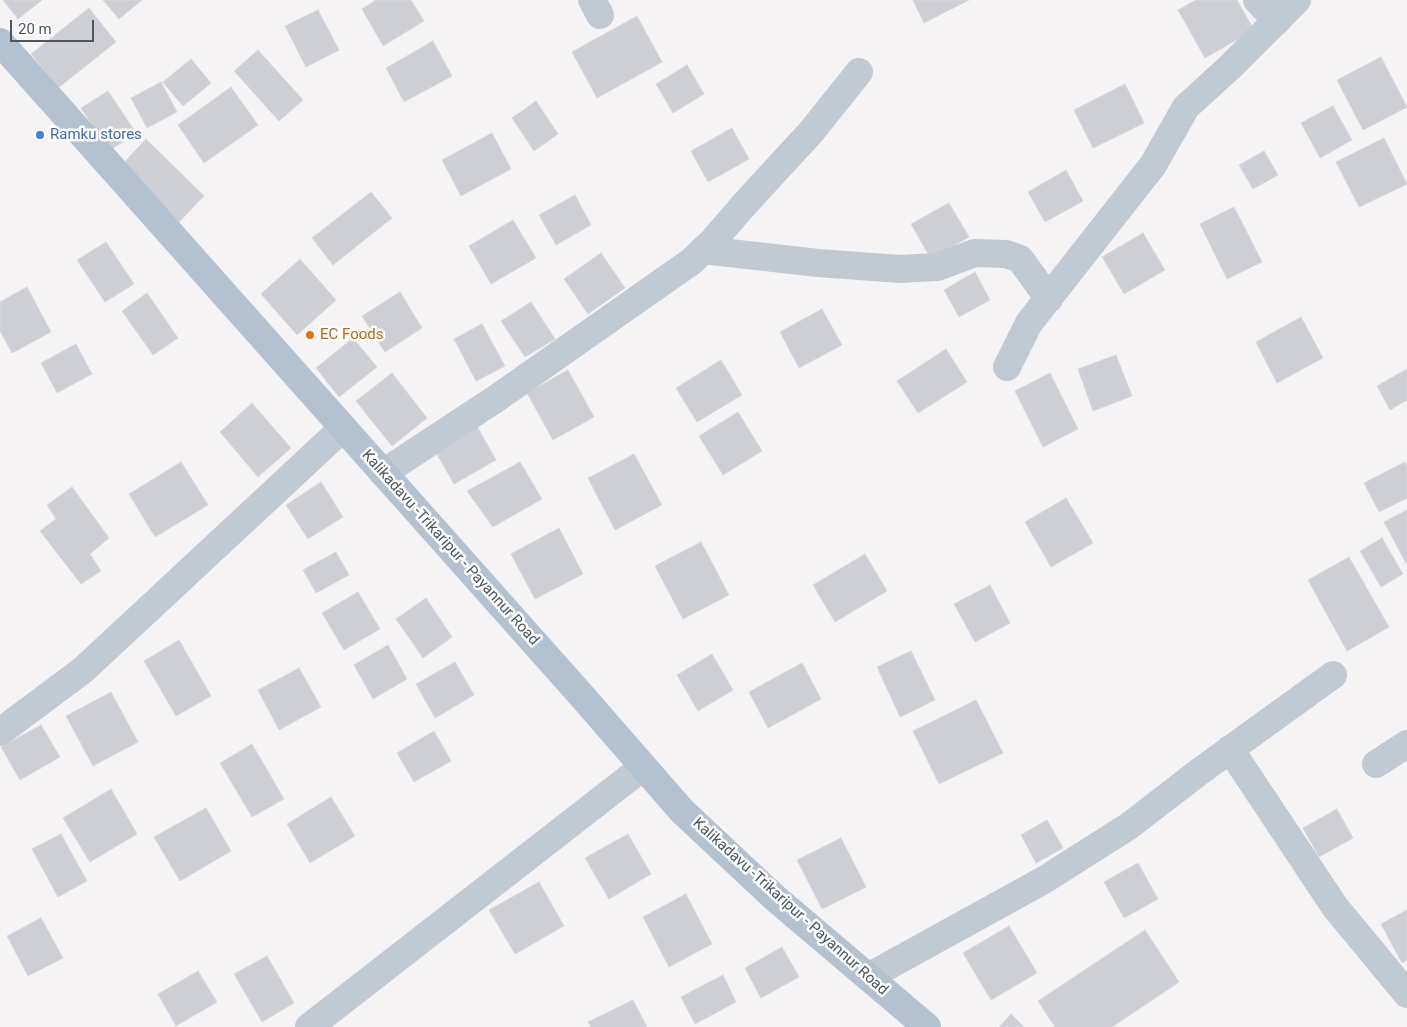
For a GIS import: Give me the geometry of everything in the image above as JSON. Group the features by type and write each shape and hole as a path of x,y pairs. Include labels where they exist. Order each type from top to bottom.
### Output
{"main road":[{"name":"Kalikadavu -Trikaripur - Payannur Road","path":"0,42 682,811 775,898 926,1027"}],"street":[{"path":"1257,0 1277,21"},
{"path":"1007,367 1029,323 1153,165 1186,107 1298,0"},
{"path":"382,473 497,398 614,314 670,278 703,250 811,132 859,72"},
{"path":"703,250 818,263 900,269 937,268 975,253 1006,254 1020,259 1049,299"},
{"path":"0,732 83,670 343,428"},
{"path":"868,978 1044,880 1129,826 1230,749 1333,675"},
{"path":"1376,764 1407,744"},
{"path":"1230,749 1336,907 1407,994"},
{"path":"309,1027 644,767"}],"building":[{"path":"3,0 42,0 18,19"},
{"path":"103,0 142,0 119,19"},
{"path":"376,0 411,0 424,21 383,46 362,9"},
{"path":"913,0 969,0 924,23"},
{"path":"1196,0 1237,0 1254,30 1205,58 1178,10"},
{"path":"89,8 116,42 58,88 31,54"},
{"path":"318,10 339,50 306,67 285,26"},
{"path":"637,16 662,62 597,98 572,52"},
{"path":"433,41 452,76 404,102 386,68"},
{"path":"258,50 303,100 279,121 234,71"},
{"path":"1381,57 1407,107 1363,130 1337,80"},
{"path":"191,59 211,83 183,106 163,82"},
{"path":"687,65 704,94 673,113 656,84"},
{"path":"161,82 177,112 147,128 131,98"},
{"path":"1125,84 1144,123 1093,148 1074,110"},
{"path":"231,87 258,125 204,163 178,125"},
{"path":"108,91 136,133 109,151 81,108"},
{"path":"536,101 558,134 534,151 512,118"},
{"path":"1333,106 1352,140 1320,158 1301,123"},
{"path":"732,128 749,159 708,182 691,151"},
{"path":"492,133 511,169 461,196 442,160"},
{"path":"1384,138 1407,184 1359,207 1336,162"},
{"path":"146,139 204,196 178,223 120,167"},
{"path":"1264,151 1278,175 1253,189 1239,165"},
{"path":"1066,170 1083,201 1045,222 1028,192"},
{"path":"371,192 392,218 333,265 312,238"},
{"path":"575,195 591,225 556,245 539,215"},
{"path":"949,203 969,237 931,259 911,224"},
{"path":"1234,207 1262,262 1227,279 1200,224"},
{"path":"513,220 536,258 491,284 469,246"},
{"path":"1143,233 1165,270 1124,294 1102,257"},
{"path":"106,242 134,284 105,302 77,260"},
{"path":"601,253 625,288 588,314 564,279"},
{"path":"300,259 336,300 297,335 261,294"},
{"path":"975,272 990,300 959,317 944,290"},
{"path":"27,287 51,332 12,353 0,331 0,302"},
{"path":"400,292 422,328 385,352 362,316"},
{"path":"147,293 178,338 153,355 122,311"},
{"path":"531,302 555,339 525,357 501,321"},
{"path":"822,309 842,345 799,368 780,332"},
{"path":"1301,317 1323,358 1277,383 1256,342"},
{"path":"482,324 505,366 476,381 454,339"},
{"path":"353,338 377,367 339,397 316,368"},
{"path":"76,344 92,374 57,393 41,363"},
{"path":"946,349 967,382 918,413 897,381"},
{"path":"1116,355 1132,396 1093,411 1078,369"},
{"path":"721,360 742,395 697,422 676,388"},
{"path":"1407,369 1407,400 1390,410 1377,386"},
{"path":"568,370 594,417 553,440 527,393"},
{"path":"392,373 427,418 392,446 356,401"},
{"path":"1050,373 1078,429 1043,447 1015,391"},
{"path":"252,403 291,448 258,477 220,432"},
{"path":"738,412 762,451 723,475 699,436"},
{"path":"477,426 496,460 454,484 434,449"},
{"path":"634,454 662,505 615,530 588,478"},
{"path":"181,462 208,505 155,537 129,494"},
{"path":"520,462 542,499 493,527 467,491"},
{"path":"1405,462 1407,466 1407,498 1379,512 1364,483"},
{"path":"321,482 343,517 308,539 286,505"},
{"path":"72,487 109,538 90,554 101,571 81,584 40,531 56,519 47,505"},
{"path":"1066,498 1093,543 1051,567 1025,522"},
{"path":"1407,510 1407,565 1384,522"},
{"path":"559,528 583,574 535,599 511,554"},
{"path":"1382,538 1403,574 1381,587 1360,551"},
{"path":"701,542 729,595 683,619 655,566"},
{"path":"336,552 349,575 316,593 303,570"},
{"path":"865,554 887,591 835,622 813,585"},
{"path":"1349,557 1389,627 1347,651 1308,580"},
{"path":"990,585 1010,623 975,642 954,604"},
{"path":"358,592 380,629 344,650 322,613"},
{"path":"426,598 452,637 423,658 396,619"},
{"path":"179,640 211,696 176,716 144,661"},
{"path":"388,645 407,679 373,699 354,665"},
{"path":"911,651 935,700 900,717 877,667"},
{"path":"712,654 733,690 698,711 677,675"},
{"path":"455,662 474,695 435,718 416,684"},
{"path":"802,663 821,699 768,728 749,692"},
{"path":"299,668 321,707 279,730 258,690"},
{"path":"111,692 138,742 93,766 66,716"},
{"path":"976,700 1003,753 939,784 913,731"},
{"path":"41,725 60,757 20,780 1,747"},
{"path":"434,731 451,761 414,782 397,753"},
{"path":"252,744 284,799 252,817 220,763"},
{"path":"111,789 137,834 90,862 63,818"},
{"path":"331,797 355,836 310,863 287,824"},
{"path":"206,808 231,851 180,881 154,837"},
{"path":"1337,809 1353,838 1319,857 1303,828"},
{"path":"1047,820 1063,848 1036,863 1021,835"},
{"path":"61,834 87,881 58,897 32,849"},
{"path":"628,834 651,874 609,899 585,858"},
{"path":"841,838 866,887 822,909 797,860"},
{"path":"1138,863 1158,899 1124,918 1104,882"},
{"path":"539,882 564,926 515,954 489,910"},
{"path":"686,894 712,944 669,967 643,917"},
{"path":"1407,910 1407,960 1402,963 1381,924"},
{"path":"41,918 63,958 28,976 7,936"},
{"path":"1009,926 1037,973 991,1000 963,953"},
{"path":"1145,930 1179,982 1112,1027 1055,1027 1038,1001"},
{"path":"782,947 799,977 761,998 745,968"},
{"path":"267,956 294,1003 262,1022 234,974"},
{"path":"198,971 217,1002 176,1026 158,994"},
{"path":"723,975 736,1002 695,1024 681,997"},
{"path":"633,1000 647,1027 591,1027 588,1022"},
{"path":"1011,1014 1024,1027 999,1027"}],"place":[{"name":"Ramku stores","path":"40,135"},
{"name":"EC Foods","path":"310,335"}]}
